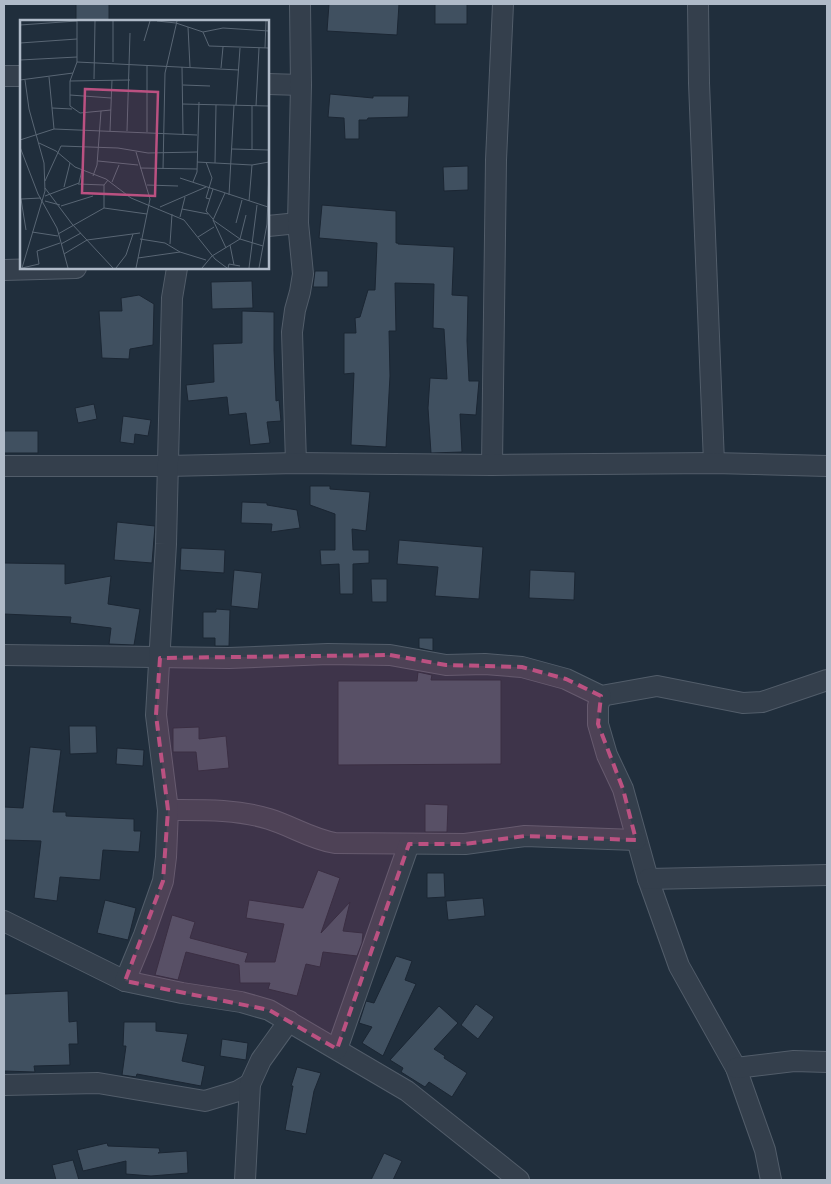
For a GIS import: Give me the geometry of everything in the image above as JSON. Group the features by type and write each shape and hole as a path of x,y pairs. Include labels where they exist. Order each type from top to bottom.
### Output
{"street":[{"path":"296,463 292,332 294,310 303,274 298,223 302,85 300,4"},
{"path":"492,465 496,160 503,4"},
{"path":"698,4 699,82 714,463"},
{"path":"4,76 20,76"},
{"path":"269,84 302,85"},
{"path":"269,226 298,223"},
{"path":"4,270 40,269"},
{"path":"125,981 163,882 168,810 156,715 166,544 172,298 177,269"},
{"path":"4,466 167,466 296,463 492,465 714,463 827,466"},
{"path":"4,655 160,658 229,658 328,654 390,655 446,665 485,664 522,667 566,679 601,696 657,686 743,703 762,702 827,680"},
{"path":"601,696 598,706 598,724 607,755 623,789 648,879 679,966 736,1068 766,1150 771,1180"},
{"path":"168,810 210,810 247,813 270,819 324,841 465,844 525,836 636,840"},
{"path":"337,1049 408,844"},
{"path":"648,879 827,875"},
{"path":"4,921 125,981 182,993 241,1002 269,1010 407,1091 519,1180"},
{"path":"245,1180 250,1084 261,1060 290,1021"},
{"path":"736,1068 794,1061 827,1062"},
{"path":"4,1085 98,1083 205,1101 238,1091 250,1084"}],"highlighted area":[{"path":"390,655 446,665 522,667 566,679 601,696 598,724 623,789 636,840 525,836 465,844 409,844 337,1049 269,1010 125,981 163,881 168,810 156,715 160,658"}],"building":[{"path":"76,4 109,4 109,20 76,20"},
{"path":"329,4 399,4 397,35 327,31"},
{"path":"435,4 467,4 467,24 435,24"},
{"path":"330,94 373,98 373,96 409,96 408,117 359,120 359,139 345,139 344,118 328,117"},
{"path":"468,166 468,190 444,191 443,167"},
{"path":"322,205 396,211 396,243 454,247 452,295 468,296 467,341 469,381 479,381 476,415 460,414 462,452 431,453 428,408 430,378 447,379 444,329 433,328 434,284 395,283 396,331 389,331 390,376 386,447 351,445 354,373 344,374 344,333 356,333 355,318 360,317 368,290 375,290 377,243 319,238"},
{"path":"315,271 328,271 328,287 313,287"},
{"path":"252,281 253,308 212,309 211,282"},
{"path":"139,295 154,304 153,345 130,349 129,359 102,358 99,311 122,311 121,298"},
{"path":"242,311 274,312 276,401 279,400 281,421 267,422 270,443 250,445 246,413 229,415 227,397 188,401 186,385 214,382 213,344 242,343"},
{"path":"94,404 97,419 78,423 75,408"},
{"path":"123,416 151,420 148,436 135,434 134,444 120,442"},
{"path":"4,431 38,431 38,453 4,453"},
{"path":"310,486 330,486 330,489 370,492 366,531 352,529 353,550 369,550 369,563 353,564 353,594 340,594 339,564 321,565 320,550 335,550 335,514 310,505"},
{"path":"242,502 267,503 267,505 297,510 300,528 271,532 272,524 241,523"},
{"path":"117,522 155,526 152,563 114,560"},
{"path":"399,540 483,547 479,599 435,596 438,567 397,564"},
{"path":"181,548 225,550 224,573 180,570"},
{"path":"4,563 65,564 65,584 111,576 108,604 140,609 134,645 109,644 111,628 70,623 71,617 4,614"},
{"path":"234,570 262,573 258,609 231,606"},
{"path":"530,570 575,572 574,600 529,598"},
{"path":"371,579 387,579 387,602 372,602"},
{"path":"216,609 230,610 229,646 215,646 215,638 203,638 203,612 216,612"},
{"path":"419,638 433,638 433,651 419,648"},
{"path":"418,672 432,675 431,680 501,680 501,764 338,765 338,681 417,681"},
{"path":"69,726 96,726 97,753 70,754"},
{"path":"199,727 199,739 226,736 229,768 198,771 196,752 173,752 173,728"},
{"path":"30,747 61,750 53,812 66,812 66,816 134,819 134,831 141,831 139,852 103,850 100,880 60,877 57,901 34,898 41,841 4,840 4,807 23,808"},
{"path":"117,748 144,750 143,766 116,764"},
{"path":"425,804 448,805 447,832 425,832"},
{"path":"318,870 340,878 321,933 350,902 343,931 363,933 362,943 357,956 323,952 320,967 306,964 297,996 268,989 270,983 240,983 239,965 186,952 178,980 155,975 172,915 195,922 190,938 248,953 245,962 275,962 284,924 246,918 249,900 303,908"},
{"path":"427,873 444,873 445,897 427,898"},
{"path":"483,898 485,916 448,920 446,901"},
{"path":"105,900 136,908 128,940 97,933"},
{"path":"396,956 412,961 405,980 416,984 383,1056 362,1043 372,1027 359,1023 366,1001 374,1003"},
{"path":"68,991 69,1022 77,1021 78,1044 69,1044 70,1065 34,1066 35,1072 4,1071 4,994"},
{"path":"476,1004 494,1017 478,1039 461,1025"},
{"path":"439,1006 458,1023 434,1049 467,1073 452,1097 429,1082 425,1087 401,1072 403,1068 390,1060"},
{"path":"124,1022 156,1022 156,1031 188,1034 182,1061 205,1066 201,1086 137,1074 136,1077 122,1075 126,1046 123,1046"},
{"path":"222,1039 248,1043 246,1060 220,1056"},
{"path":"297,1067 321,1073 314,1091 306,1134 285,1130 293,1086 291,1086"},
{"path":"107,1143 108,1146 159,1148 160,1152 158,1153 187,1151 188,1173 151,1176 126,1174 126,1161 83,1171 77,1150"},
{"path":"384,1153 402,1161 393,1180 371,1180"},
{"path":"73,1160 79,1180 56,1180 52,1165"}]}
